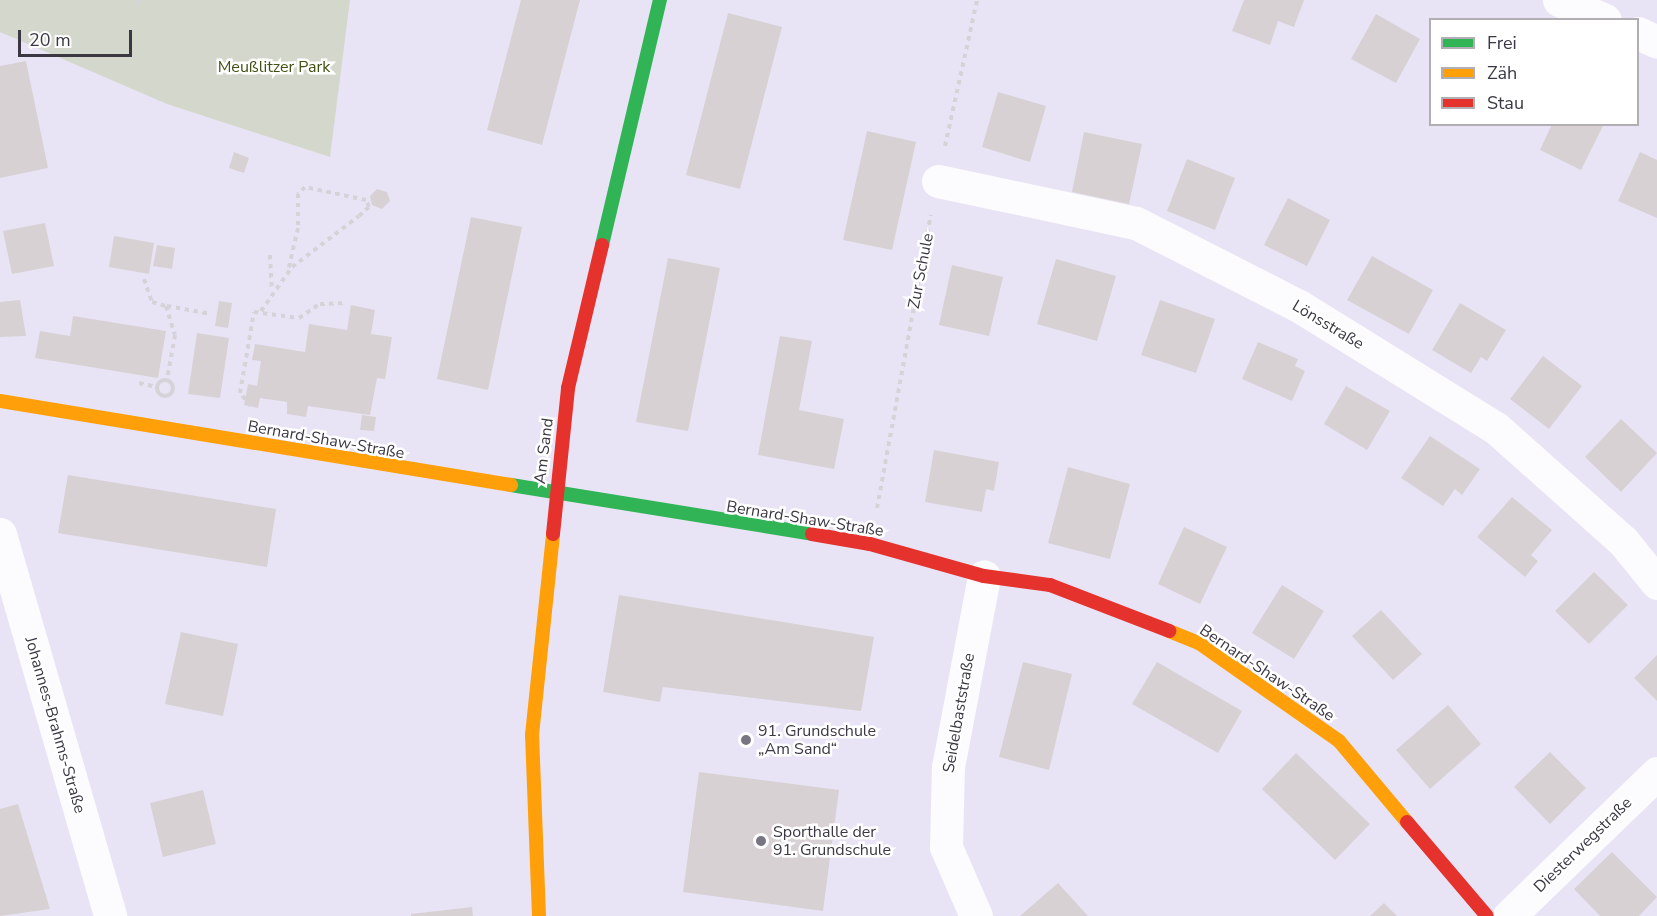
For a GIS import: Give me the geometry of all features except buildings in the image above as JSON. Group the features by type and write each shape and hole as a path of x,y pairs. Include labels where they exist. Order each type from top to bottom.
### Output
{"street":[{"name":"Am Sand","path":"539,916 532,735 568,388 660,0"},
{"path":"1559,0 1600,18"},
{"path":"1639,33 1657,42"},
{"name":"Lönsstraße","path":"938,181 1136,223 1299,306 1496,428 1623,541 1657,583"},
{"name":"Bernard-Shaw-Straße","path":"0,400 555,496 870,544 984,576 1050,585 1199,643 1339,741 1488,916"},
{"name":"Johannes-Brahms-Straße","path":"0,534 110,916"},
{"name":"Seidelbaststraße","path":"976,916 946,847 948,767 984,576"},
{"name":"Diesterwegstraße","path":"1509,916 1657,773"}],"path":[{"name":"Zur Schule","path":"870,544 938,181 977,0"},
{"path":"261,311 272,288 288,271 369,207 366,200 305,187 298,194 298,228 288,271"},
{"path":"270,255 272,288"},
{"path":"144,279 152,302 212,314"},
{"path":"249,443 251,403 240,393 252,315 261,311 299,318 320,304 343,303"},
{"path":"157,387 161,395 171,394 167,380 175,352 166,306"},
{"path":"139,383 157,387 167,380"}],"green space":[{"name":"Meußlitzer Park","path":"0,0 350,0 330,157 167,104 0,32"}],"traffic: fast":[{"path":"602,245 660,0"},
{"path":"511,485 812,534"}],"traffic: slow":[{"path":"0,401 511,485"},
{"path":"539,916 532,735 553,534"},
{"path":"1169,631 1199,643 1339,741 1407,822"}],"traffic: jam":[{"path":"553,534 568,388 602,245"},
{"path":"812,534 870,544 984,576 1050,585 1169,631"},
{"path":"1407,822 1487,916"}],"place":[{"name":"91. Grundschule „Am Sand“","path":"746,740"},
{"name":"Sporthalle der 91. Grundschule","path":"761,841"}]}
